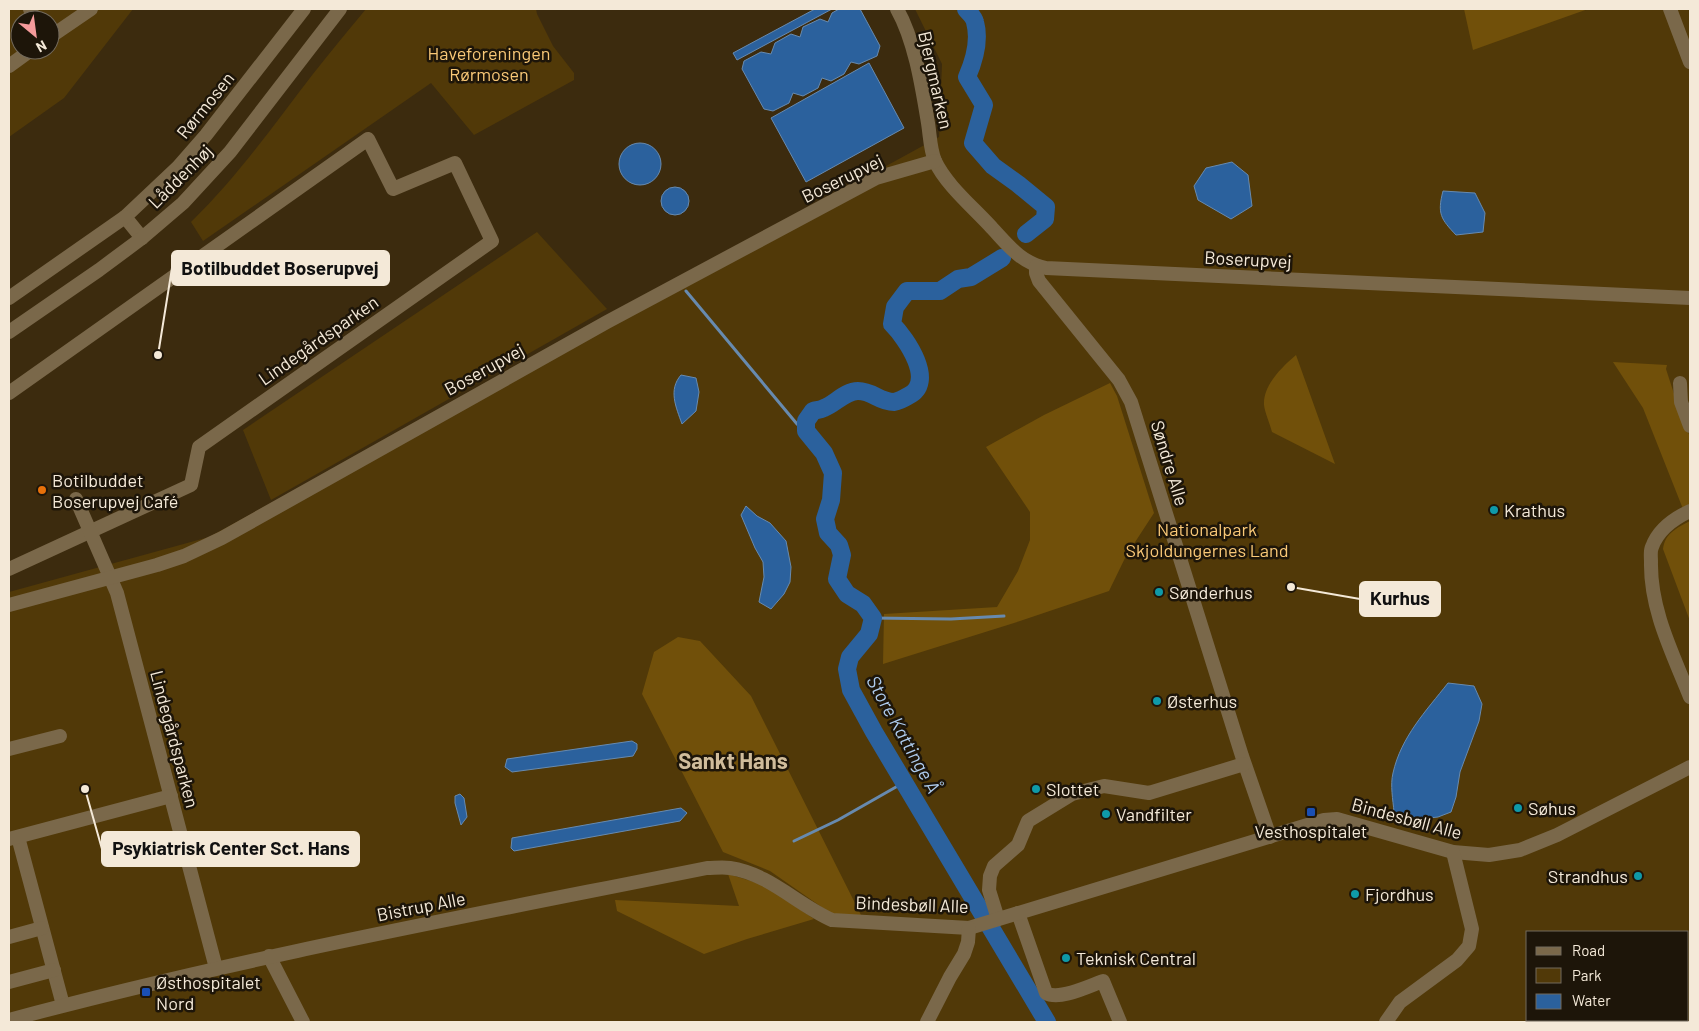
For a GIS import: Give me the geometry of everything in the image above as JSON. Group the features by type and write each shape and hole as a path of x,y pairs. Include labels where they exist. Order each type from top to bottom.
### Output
{"street":[{"path":"60,30 91,9"},
{"name":"Rørmosen","path":"9,298 125,217 178,167 206,135 304,9"},
{"name":"Låddenhøj","path":"9,332 99,270 142,238 183,203 230,152 340,9"},
{"name":"Bjergmarken","path":"897,9 907,32 916,62 935,161"},
{"path":"1670,9 1690,62"},
{"name":"Lindegårdsparken","path":"9,393 368,139 393,189 455,163 492,241 199,447 191,485 9,569"},
{"name":"Boserupvej","path":"9,605 157,565 184,556 222,538 607,322 876,178 935,161 949,182 1018,256 1036,266 1081,270 1690,298"},
{"path":"125,217 142,238"},
{"name":"Søndre Alle","path":"1036,266 1036,273 1040,281 1119,380 1131,402 1244,764 1270,837"},
{"path":"1680,383 1681,402 1690,426"},
{"path":"76,498 112,577"},
{"path":"1690,512 1670,523 1658,534 1651,548 1651,575 1655,604 1690,697"},
{"name":"Lindegårdsparken","path":"112,577 216,968"},
{"path":"9,749 60,736"},
{"path":"998,919 989,890 990,876 994,866 1018,845 1028,822 1072,794 1104,786 1149,793 1244,764"},
{"name":"Bindesbøll Alle","path":"832,920 969,928 1270,837 1307,824 1337,818 1453,852 1489,855 1520,850 1557,835 1690,767"},
{"path":"63,1005 42,928 13,838 171,796"},
{"path":"1386,1022 1400,1002 1457,960 1469,946 1472,930 1453,852"},
{"name":"Bistrup Alle","path":"9,1020 63,1005 269,956 707,868 729,868 750,873 770,882 812,911 832,920"},
{"path":"1018,912 1046,992 1051,996 1060,996 1103,981 1120,1022"},
{"path":"9,937 42,928"},
{"path":"927,1022 964,954 968,942 969,928"},
{"path":"269,956 303,1022"},
{"path":"9,982 54,970"}],"green space":[{"path":"9,9 133,9 64,98 9,137"},
{"name":"Haveforeningen Rørmosen","path":"366,9 536,9 553,46 574,73 574,80 474,135 431,83 203,241 191,222 240,169 319,66"},
{"name":"Nationalpark Skjoldungernes Land","path":"915,9 1690,9 1690,1022 9,1022 9,592 209,537 939,137 942,64"},
{"path":"537,232 607,309 271,500 243,430"}],"shaded area":[{"path":"1464,9 1588,9 1473,50"},
{"path":"1296,355 1335,464 1272,432 1264,405 1267,390 1274,377"},
{"path":"1613,362 1667,365 1666,369 1690,437 1690,506 1683,509 1643,408"},
{"path":"1110,383 1117,396 1154,513 1126,556 1109,591 883,664 884,614 997,607 1018,571 1030,540 1030,512 986,447 1044,415"},
{"path":"1690,521 1690,621 1663,549 1669,535"},
{"path":"678,637 700,641 751,696 861,915 833,915 770,871 723,852 642,694 654,652"},
{"path":"728,874 764,885 814,919 704,954 617,911 615,900 739,906"}],"water":[{"path":"815,9 832,9 737,60 733,53"},
{"path":"839,9 860,9 880,46 877,56 859,64 851,62 844,74 831,81 822,78 818,88 803,96 793,93 789,103 773,111 764,109 742,69 744,61 761,52 771,54 775,43 791,34 800,37 803,27 820,19 828,22 832,13"},
{"path":"869,63 904,128 806,182 771,118"},
{"path":"636,143 644,143 655,149 661,164 655,179 644,185 636,185 625,179 619,168 619,160 625,149"},
{"path":"1232,162 1248,175 1252,206 1231,219 1198,200 1194,186 1206,168"},
{"path":"675,187 685,191 689,201 685,211 675,215 665,211 661,201 665,191"},
{"path":"1443,191 1475,193 1485,213 1483,232 1456,235 1442,216 1440,205"},
{"path":"681,375 696,378 699,392 696,411 682,424 674,399 675,387"},
{"path":"746,506 757,516 770,523 786,541 791,567 790,582 784,594 771,609 759,602 764,577 763,562 741,515"},
{"path":"1448,683 1474,686 1482,704 1479,721 1460,772 1456,797 1451,812 1438,817 1412,820 1394,812 1393,773 1408,736"},
{"path":"632,741 637,744 637,749 633,756 512,772 505,767 507,759"},
{"path":"460,794 464,798 467,817 461,825 455,803 455,796"},
{"path":"681,808 687,813 680,821 514,851 511,848 512,838"}],"waterway":[{"name":"Store Kattinge Å","path":"966,9 973,17 977,36 974,57 967,77 984,105 973,143 993,166 1046,207 1045,219 1026,234"},
{"name":"Store Kattinge Å","path":"1002,258 971,277 958,279 940,291 907,291 895,307 892,324 911,350 919,371 920,381 916,390 894,402 889,402 863,391 849,393 828,406 813,411 806,421 806,431 824,453 833,473 831,500 825,519 828,533 839,545 842,555 837,579 847,594 863,604 873,618 869,634 850,657 847,669 851,690 874,732 1047,1022"},
{"path":"686,291 797,424 806,431"},
{"path":"873,618 951,619 1004,616"},
{"path":"794,841 838,820 903,783"}],"place":[{"name":"Botilbuddet Boserupvej","path":"158,355"},
{"name":"Botilbuddet Boserupvej Café","path":"42,490"},
{"name":"Krathus","path":"1494,510"},
{"name":"Kurhus","path":"1291,587"},
{"name":"Sønderhus","path":"1159,592"},
{"name":"Østerhus","path":"1157,701"},
{"name":"Psykiatrisk Center Sct. Hans","path":"85,789"},
{"name":"Slottet","path":"1036,789"},
{"name":"Søhus","path":"1518,808"},
{"name":"Vesthospitalet","path":"1311,812"},
{"name":"Vandfilter","path":"1106,814"},
{"name":"Strandhus","path":"1638,876"},
{"name":"Fjordhus","path":"1355,894"},
{"name":"Teknisk Central","path":"1066,958"},
{"name":"Østhospitalet Nord","path":"146,992"}],"district":[{"name":"Sankt Hans","path":"733,760"}]}
